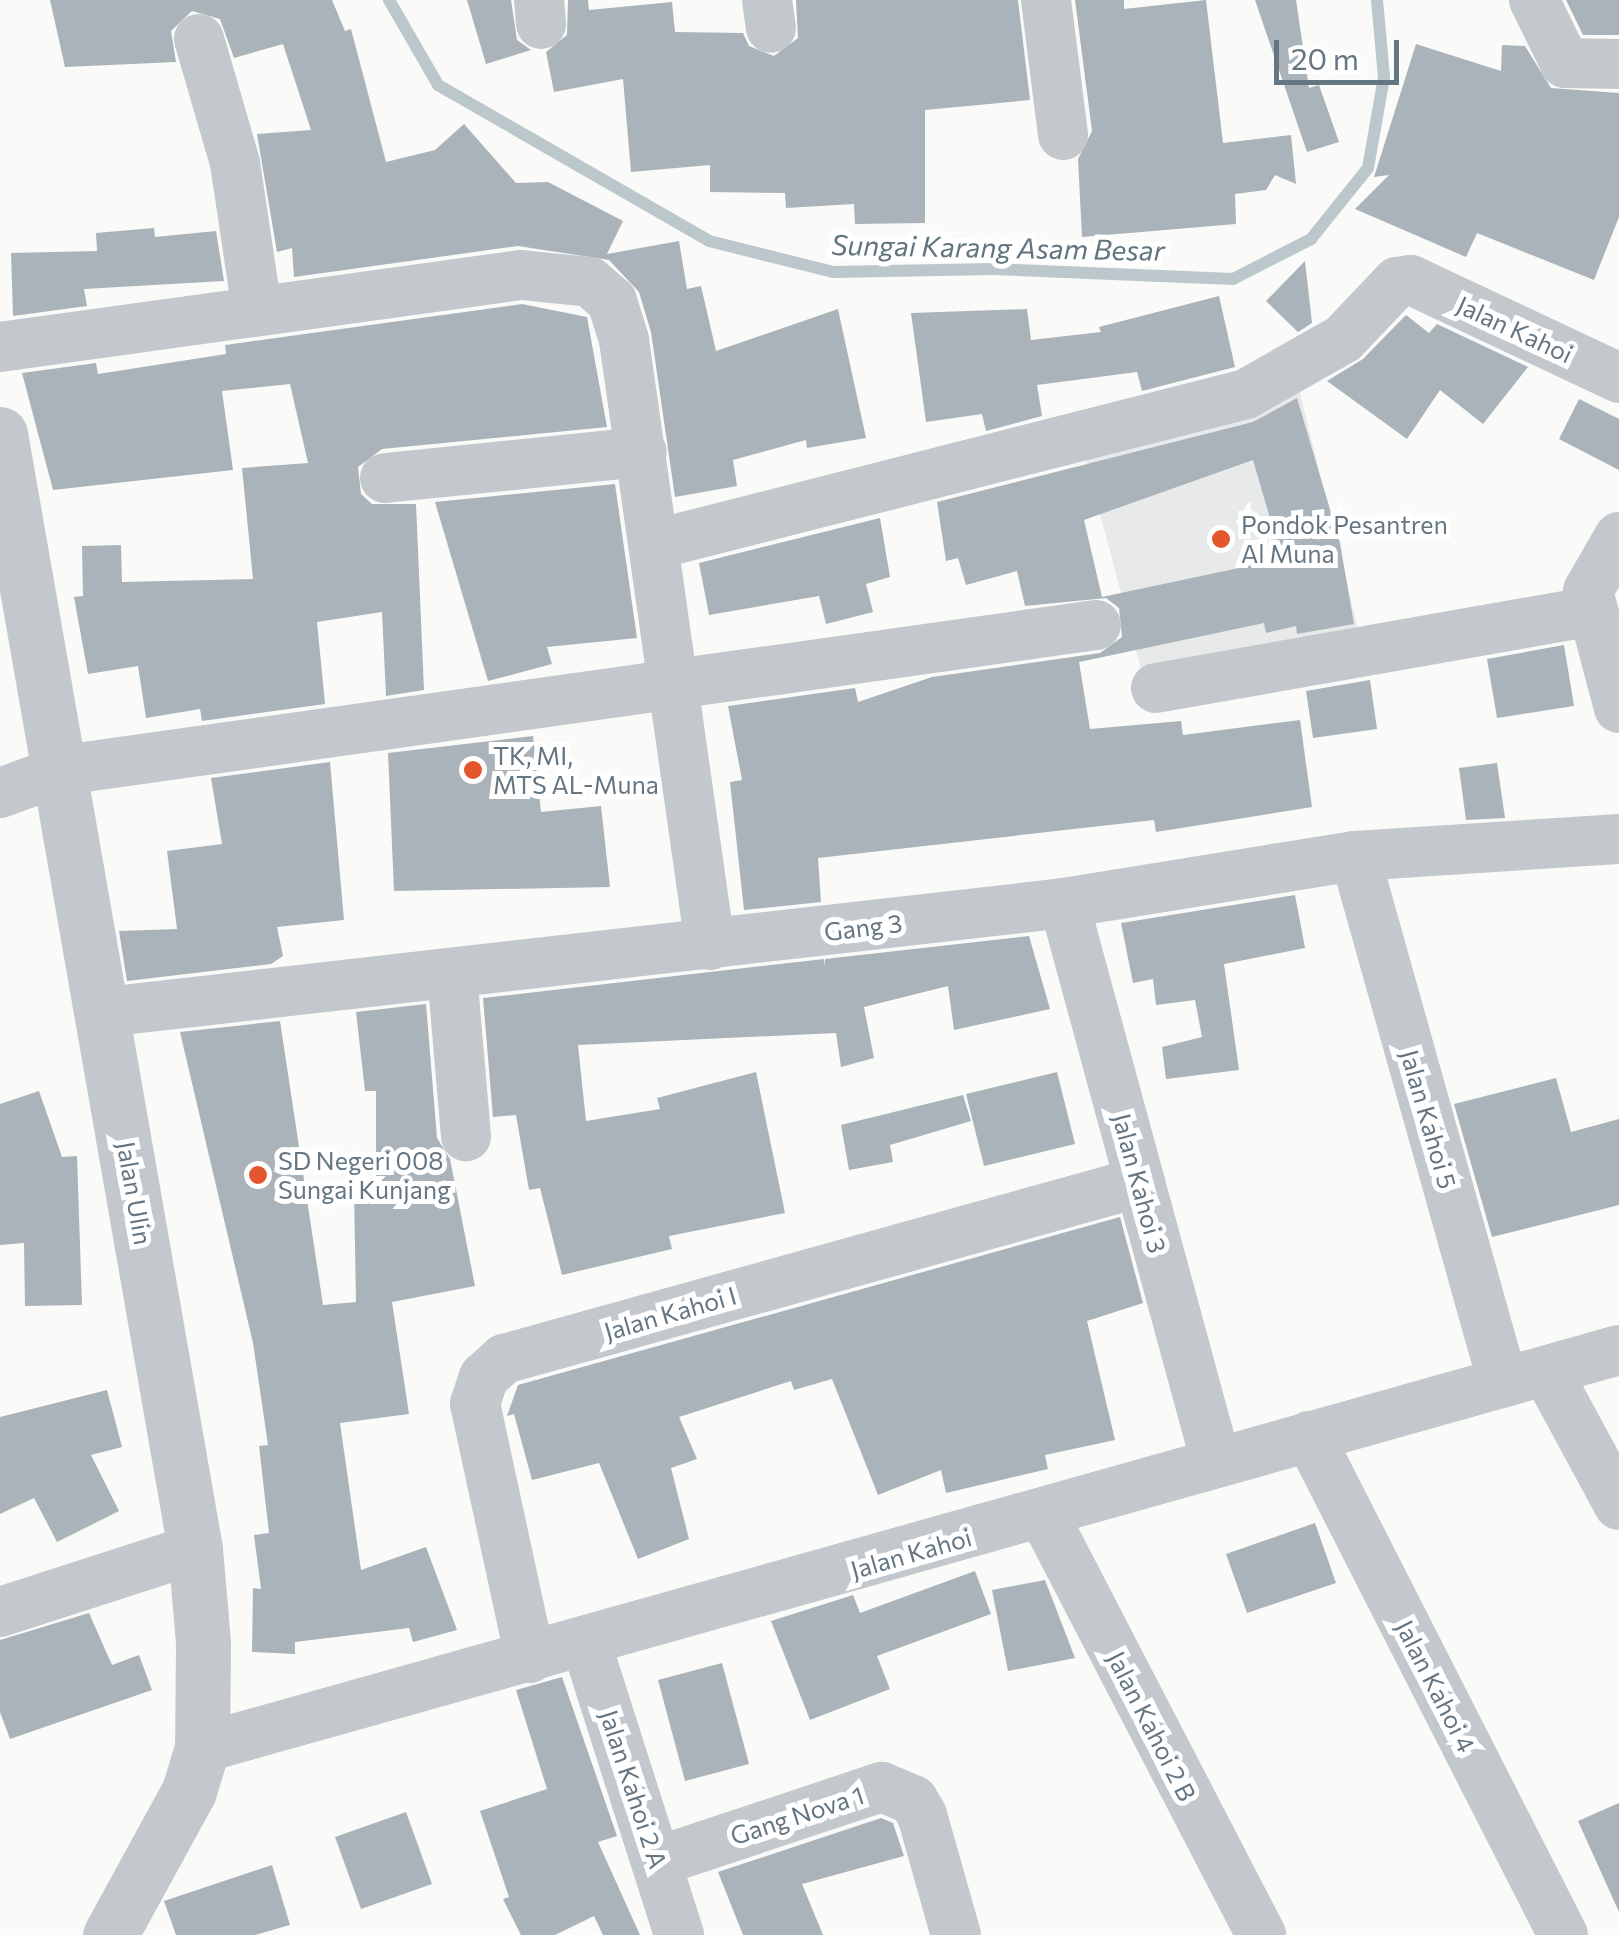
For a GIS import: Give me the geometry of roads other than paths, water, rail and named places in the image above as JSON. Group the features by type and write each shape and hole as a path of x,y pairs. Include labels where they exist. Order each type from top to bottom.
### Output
{"street":[{"path":"1046,0 1063,136"},
{"path":"1534,0 1566,62 1619,64"},
{"path":"199,39 235,163 257,310"},
{"path":"0,346 521,275 590,282 612,300 657,544 672,690 710,945"},
{"name":"Jalan Kahoi","path":"657,544 1246,394 1342,339 1397,282 1411,280 1619,378"},
{"name":"Jalan Ulin","path":"0,434 63,770 195,1549 202,1748 190,1792 110,1935"},
{"path":"386,478 642,452"},
{"path":"1619,537 1592,580 1588,612 1619,708"},
{"path":"1156,688 1588,612"},
{"path":"0,793 63,770 672,690 1096,626"},
{"name":"Gang 3","path":"105,1012 1064,904 1355,856 1619,839"},
{"name":"Jalan Kahoi 5","path":"1355,856 1525,1378 1619,1505"},
{"name":"Jalan Kahoi 3","path":"1064,904 1216,1462"},
{"path":"452,973 466,1136"},
{"name":"Jalan Kahoi I","path":"530,1658 476,1404 484,1378 504,1359 1140,1182"},
{"name":"Jalan Kahoi","path":"202,1748 1044,1516 1216,1462 1619,1350"},
{"name":"Jalan Kahoi 4","path":"1309,1436 1563,1935"},
{"name":"Jalan Kahoi 2 B","path":"1044,1516 1261,1935"},
{"path":"0,1612 195,1549"},
{"name":"Jalan Kahoi 2 A","path":"586,1644 659,1861 679,1935"},
{"name":"Gang Nova 1","path":"659,1861 882,1787 914,1800 956,1935"}],"waterway":[{"name":"Sungai Karang Asam Besar","path":"389,0 438,85 709,241 833,272 993,269 1233,279 1311,239 1368,168 1384,77 1377,0"}],"place":[{"name":"Pondok Pesantren Al Muna","path":"1221,539"},
{"name":"TK, MI, MTS AL-Muna","path":"473,770"},
{"name":"SD Negeri 008 Sungai Kunjang","path":"258,1175"}]}
